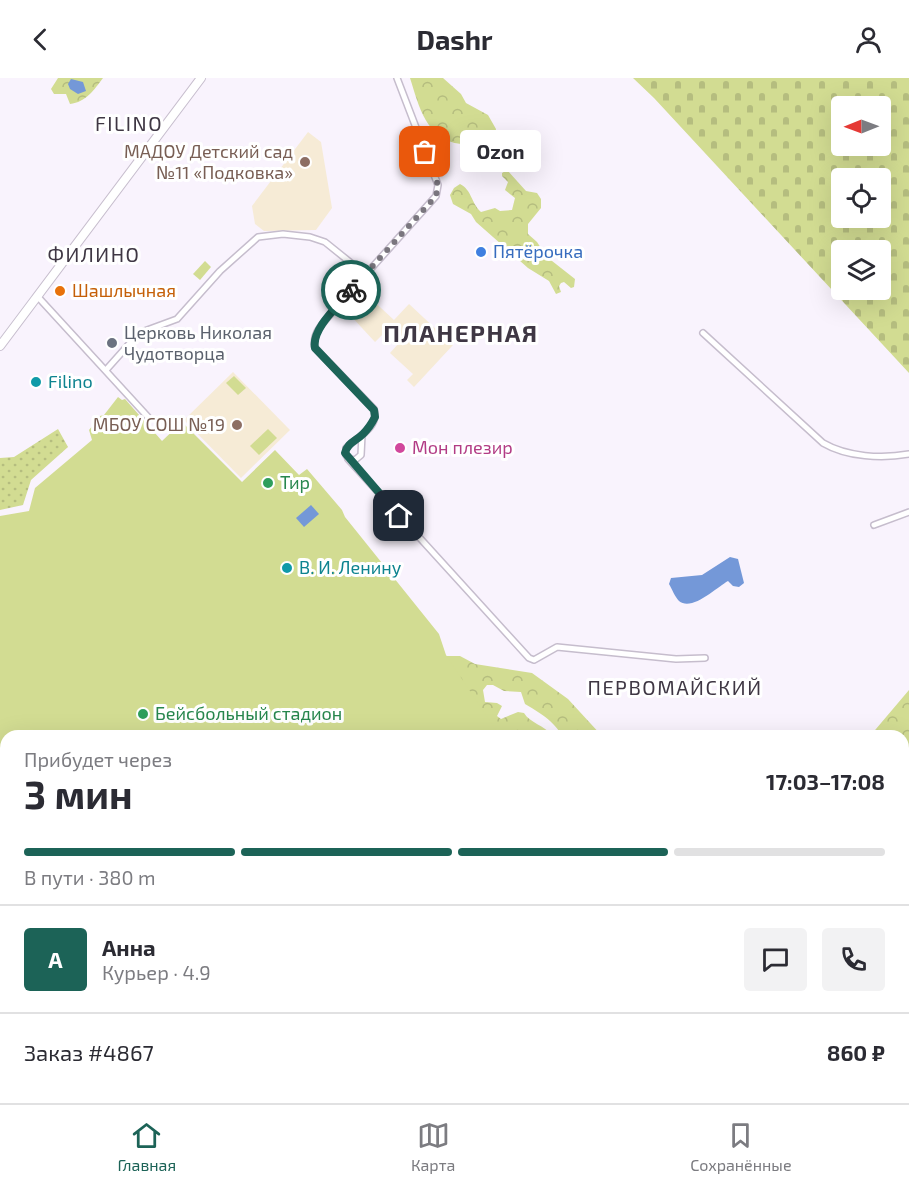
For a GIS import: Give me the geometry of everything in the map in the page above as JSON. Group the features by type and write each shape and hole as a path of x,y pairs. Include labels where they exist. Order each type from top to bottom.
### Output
{"main road":[{"path":"0,346 201,78"}],"street":[{"path":"397,78 438,185 436,196 317,331 313,340 315,348 374,410 375,417 362,435 345,450 347,457 529,658 534,660 557,647 676,659 705,658"},
{"path":"106,370 140,333 177,320 220,271 258,237 283,234 310,237 325,242 366,275"},
{"path":"38,297 148,417"},
{"path":"703,333 823,443 851,454 891,456 909,454"},
{"path":"357,468 357,459 362,453 362,435"},
{"path":"350,444 355,443 361,448"},
{"path":"347,457 352,460 357,459"},
{"path":"874,525 909,512"}],"shaded area":[{"name":"МАДОУ Детский сад №11 «Подковка»","path":"308,132 321,142 332,208 316,230 264,231 255,224 252,206"},
{"path":"368,296 394,320 409,304 453,345 414,387 407,380 413,374 390,353 399,343 386,331 375,342 350,315"},
{"name":"МБОУ СОШ №19","path":"233,372 290,430 241,478 184,420"}],"green space":[{"path":"58,78 103,78 85,98 70,104 66,94 54,94 51,89"},
{"path":"410,78 443,78 461,94 466,103 488,115 496,129 494,142 461,144 440,136 426,120"},
{"path":"633,78 909,78 909,373 841,300 891,300 891,240 831,240 831,289"},
{"path":"507,170 526,191 537,193 541,199 541,208 528,224 528,234 537,242 547,257 575,279 574,287 571,288 564,282 561,283 559,286 561,292 556,294 549,281 528,268 476,222 471,214 453,204 450,195 460,184 467,190 481,212 495,208 500,211 512,210 515,198 505,190 508,182 502,176 502,173"},
{"path":"205,261 211,267 200,280 193,274"},
{"path":"234,376 246,388 238,395 226,383"},
{"path":"118,397 125,399 162,441 182,422 242,482 275,450 299,475 307,469 439,634 446,655 496,730 0,730 0,516 29,511 35,488 92,440 89,430 100,416 104,415"},
{"path":"58,429 68,447 31,480 23,505 0,510 0,458 14,457"},
{"path":"268,429 277,438 259,455 250,446"},
{"path":"441,656 460,656 475,664 532,673 568,699 596,730 558,730 548,719 525,704 521,692 504,691 493,685 487,685 483,690 485,702 502,706 497,716 501,719 518,712 524,713 547,730 492,730"},
{"path":"909,690 909,730 875,730"}],"water":[{"path":"71,79 83,82 86,91 78,94 70,89 68,84"},
{"path":"311,505 319,514 304,527 296,518"},
{"path":"730,557 738,559 744,583 739,587 733,586 728,581 697,601 684,604 679,601 669,584 671,578 702,575"}],"way so far":[{"path":"351,290 436,196 438,185 425,152"}],"place":[{"name":"Ozon","path":"425,152"},
{"name":"МАДОУ Детский сад №11 «Подковка»","path":"305,162"},
{"name":"Пятёрочка","path":"481,252"},
{"name":"Шашлычная","path":"60,291"},
{"name":"Церковь Николая Чудотворца","path":"112,343"},
{"name":"Filino","path":"36,382"},
{"name":"МБОУ СОШ №19","path":"237,425"},
{"name":"Мон плезир","path":"400,448"},
{"name":"Тир","path":"268,483"},
{"name":"В. И. Ленину","path":"287,568"},
{"name":"Бейсбольный стадион","path":"143,714"}],"district":[{"name":"FILINO","path":"129,124"},
{"name":"ФИЛИНО","path":"94,255"},
{"name":"ПЛАНЕРНАЯ","path":"461,334"},
{"name":"ПЕРВОМАЙСКИЙ","path":"675,688"}],"route":[{"path":"351,290 317,331 313,340 315,348 374,410 373,421 362,435 347,446 345,453 399,516"}]}
